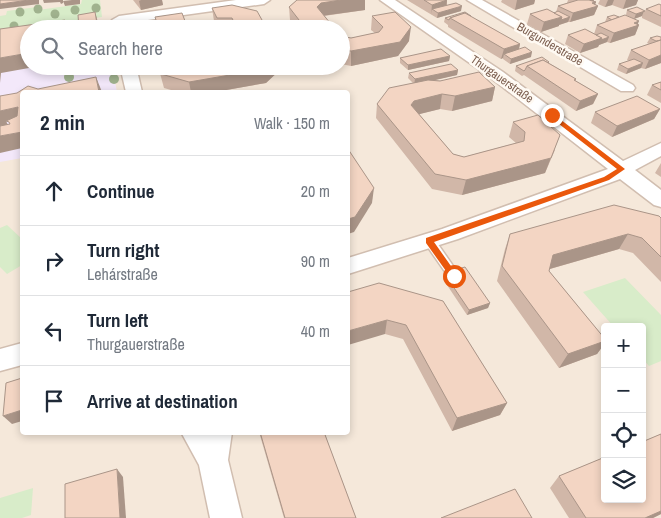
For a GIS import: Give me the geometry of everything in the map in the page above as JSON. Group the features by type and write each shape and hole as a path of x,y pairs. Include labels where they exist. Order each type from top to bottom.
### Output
{"street":[{"path":"118,19 264,0"},
{"name":"Thurgauerstraße","path":"386,0 498,75 661,200"},
{"name":"Burgunderstraße","path":"473,0 627,88"},
{"path":"130,75 134,90"},
{"path":"350,265 429,240 606,178 661,149"},
{"path":"0,360 20,355"},
{"path":"199,435 215,446 226,518"}],"lane":[{"path":"429,240 454,276"}],"shaded area":[{"path":"0,0 661,0 661,518 0,518"},
{"path":"0,40 20,58 20,75 114,75 117,90 20,90 20,158 0,162"}],"green space":[{"path":"82,0 100,0 102,17 82,20 20,20 20,29 0,32 0,16 6,15 7,11 37,7 38,10 81,4"},
{"path":"7,225 20,237 20,266 7,274 0,267 0,228"},
{"path":"625,278 661,315 661,361 649,366 646,363 646,323 610,323 583,292"},
{"path":"33,488 31,515 22,518 0,518 0,498"}],"building":[{"path":"0,0 29,0 0,4"},
{"path":"297,0 341,0 321,3 317,7 328,20 299,20 289,7"},
{"path":"424,0 447,0 432,5"},
{"path":"578,0 596,2 592,3 598,6 573,13 558,6"},
{"path":"456,3 462,6 438,13 432,9"},
{"path":"232,5 257,11 262,20 217,18 212,8"},
{"path":"661,5 661,16 646,9"},
{"path":"637,7 645,11 636,14 627,10"},
{"path":"547,9 562,17 544,22 530,14"},
{"path":"558,11 570,17 561,20 562,17 554,13"},
{"path":"95,12 96,20 78,20 78,15"},
{"path":"395,12 411,27 400,42 350,51 350,38 379,32 383,27 372,16"},
{"path":"465,12 471,16 465,13 449,20 445,18"},
{"path":"182,13 185,20 156,20 155,17"},
{"path":"465,13 520,44 504,49 450,18"},
{"path":"614,15 619,17 612,20 607,17"},
{"path":"625,15 639,21 634,23 639,25 614,33 597,25"},
{"path":"20,26 20,55 0,58 0,29"},
{"path":"585,29 602,38 584,44 568,35"},
{"path":"601,33 609,37 601,40 602,38 596,35"},
{"path":"661,37 661,40 656,41 650,38"},
{"path":"661,40 661,55 649,60 631,50"},
{"path":"525,47 532,52 511,59 504,54"},
{"path":"441,49 450,56 408,65 400,58"},
{"path":"542,57 549,62 543,60 527,66 524,71 516,66"},
{"path":"634,59 643,63 628,69 619,64"},
{"path":"543,60 598,94 580,101 527,66"},
{"path":"451,64 458,70 415,79 409,73"},
{"path":"479,72 495,87 455,96 442,94 414,101 411,105 453,154 464,157 524,141 525,132 513,122 538,115 560,135 551,158 466,180 435,174 377,104 389,88 428,80 440,81"},
{"path":"164,75 230,75 189,82"},
{"path":"96,77 99,90 22,90 28,86 38,89"},
{"path":"661,82 661,90 652,85"},
{"path":"20,91 20,132 0,136 0,126 10,124 6,121 17,116 18,107 0,111 0,96"},
{"path":"637,96 660,109 617,126 595,112"},
{"path":"350,152 374,188 355,217 350,218"},
{"path":"614,205 661,218 661,257 642,238 628,234 553,255 549,271 601,334 601,342 568,354 502,266 510,234"},
{"path":"465,267 490,303 469,310 444,273"},
{"path":"379,283 443,301 507,403 457,418 406,325 387,320 350,330 350,291"},
{"path":"20,379 20,411 3,416 6,383"},
{"path":"661,434 661,511 645,518 586,518 559,476 601,459 601,503 646,503 646,440"},
{"path":"261,435 325,435 356,518 285,518"},
{"path":"117,469 120,518 65,518 65,484"},
{"path":"515,489 532,518 441,518"}],"route":[{"path":"454,276 429,240 606,178 622,169 552,115"}]}
